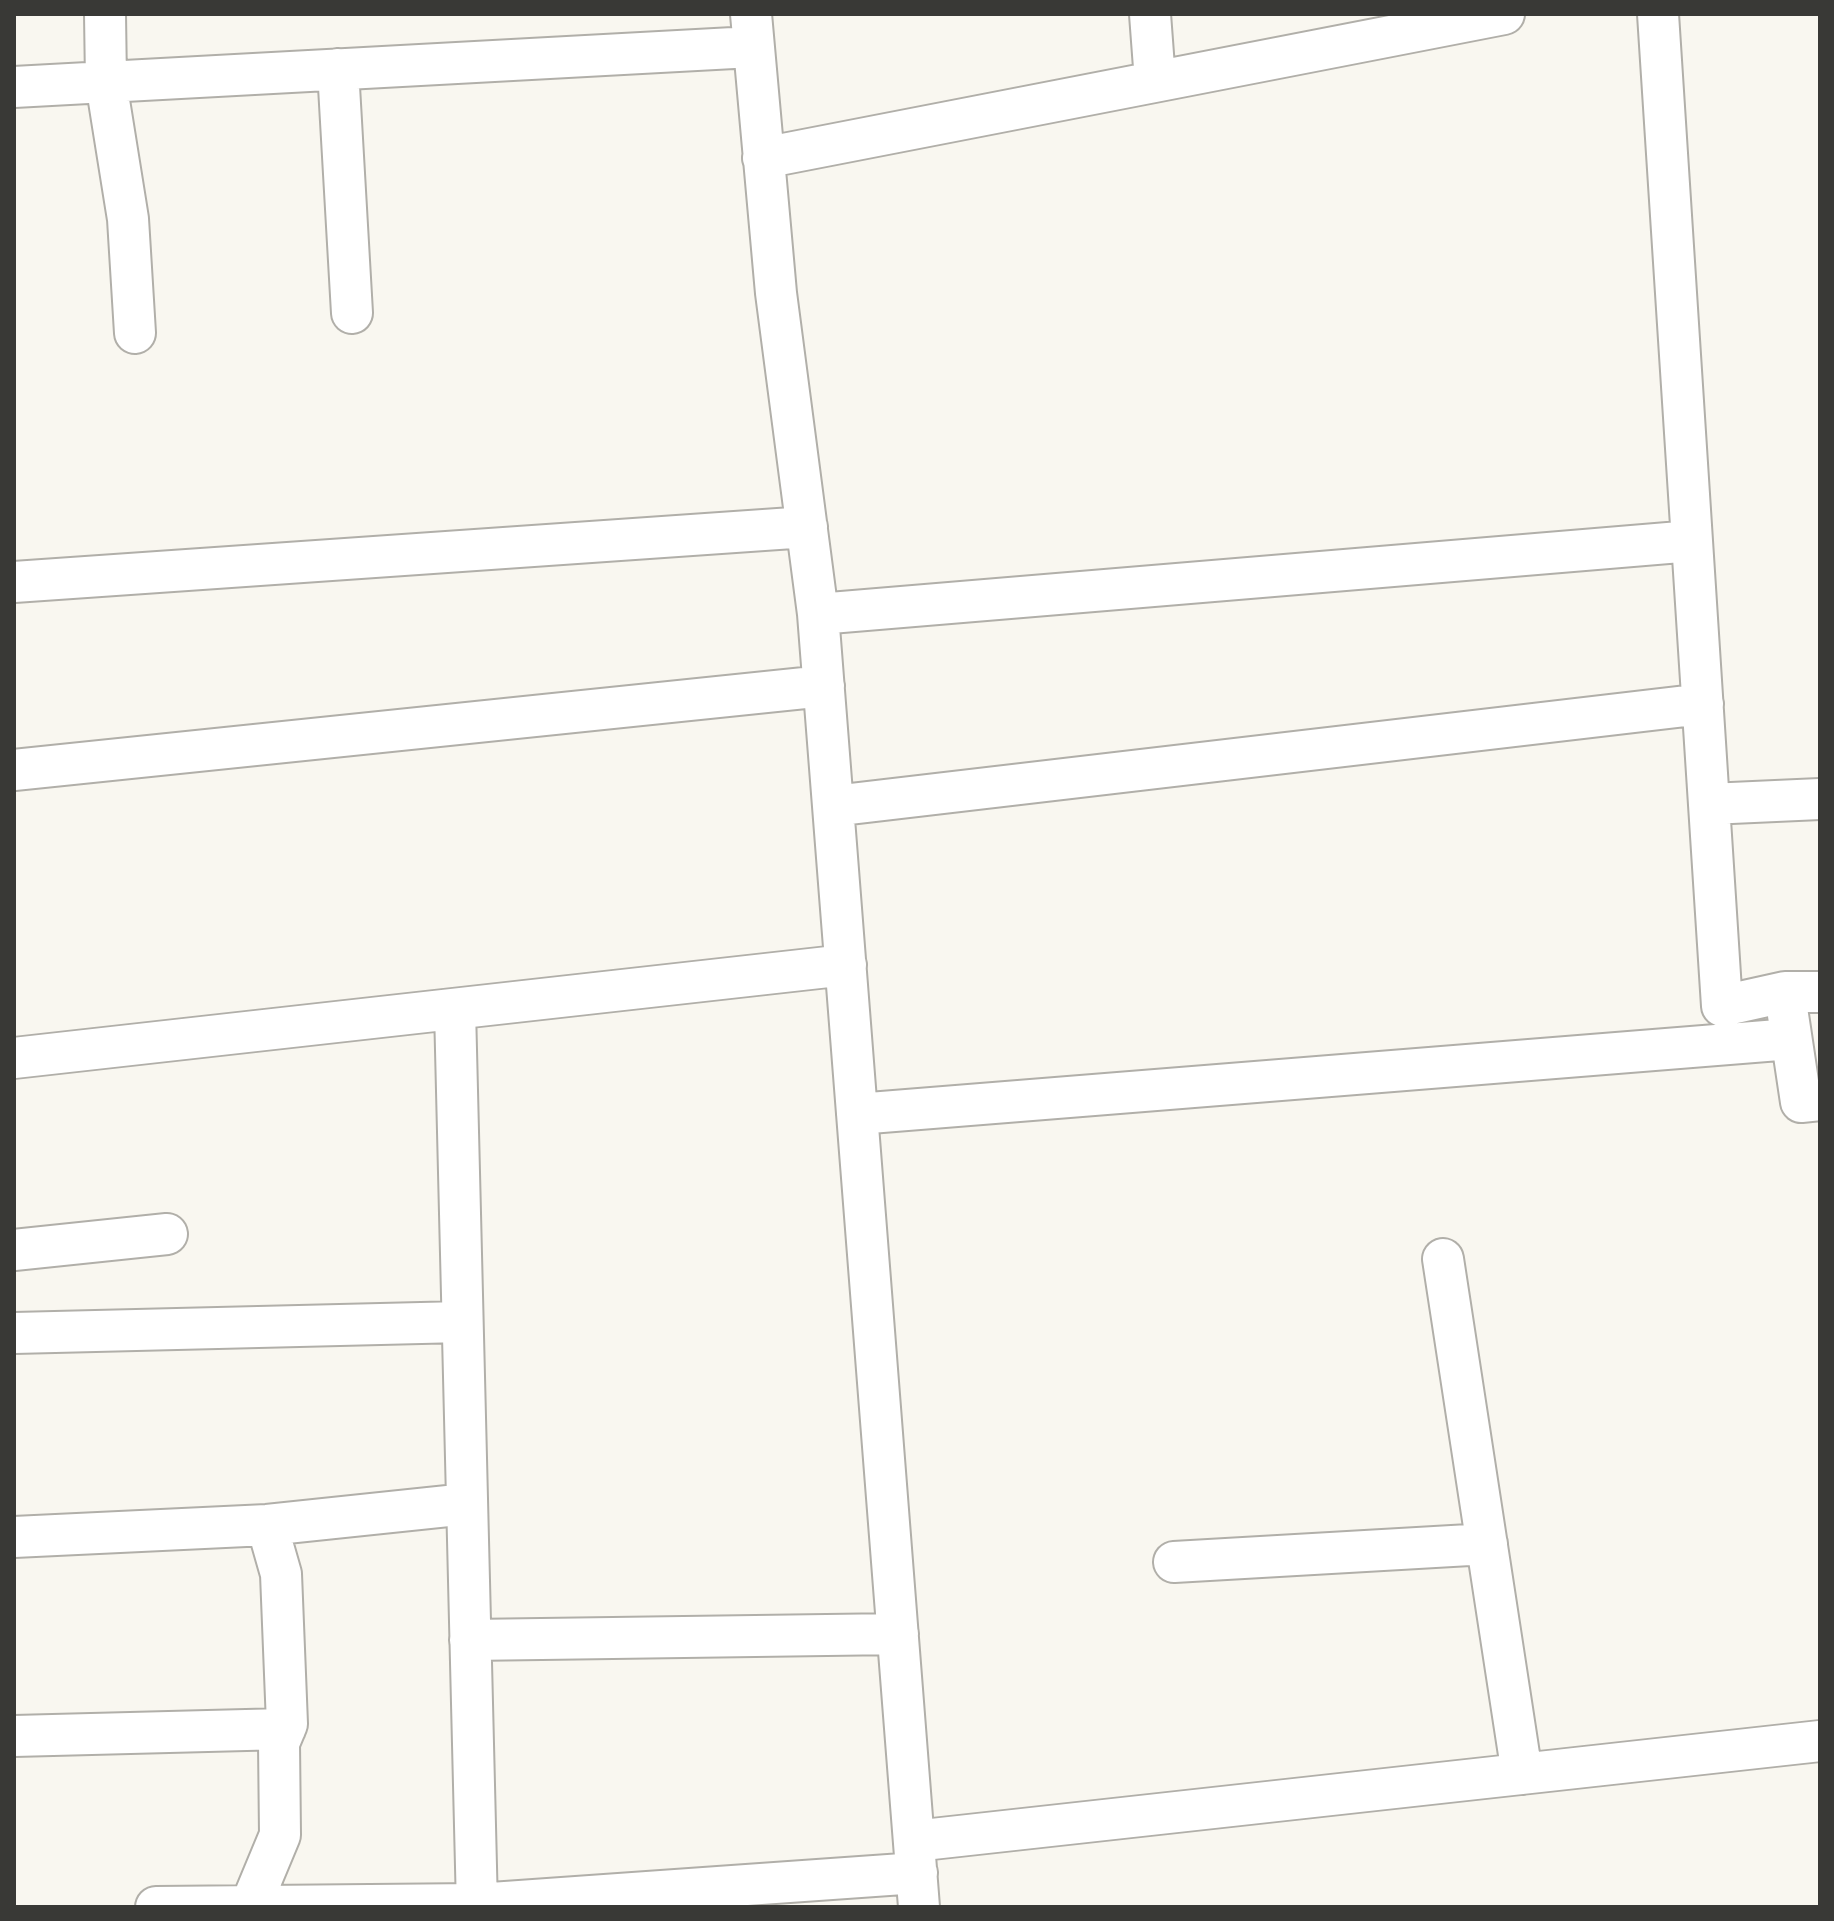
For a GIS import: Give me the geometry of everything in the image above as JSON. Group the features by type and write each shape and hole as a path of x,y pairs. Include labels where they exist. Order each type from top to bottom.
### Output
{"street":[{"path":"105,14 106,82 128,219 135,333"},
{"path":"1150,14 1155,81"},
{"path":"763,158 1504,14"},
{"path":"1658,14 1722,1006 1802,992 1791,1039 1801,1102 1820,1100"},
{"path":"14,87 338,69 751,31 776,293 818,614 917,1874"},
{"path":"338,69 352,313"},
{"path":"14,582 807,527"},
{"path":"818,614 1692,541"},
{"path":"14,770 824,686"},
{"path":"833,806 1703,704"},
{"path":"1709,804 1820,799"},
{"path":"14,1058 846,965"},
{"path":"455,1009 477,1906"},
{"path":"857,1114 1791,1039"},
{"path":"14,1250 167,1234"},
{"path":"1443,1259 1522,1774"},
{"path":"14,1333 462,1322"},
{"path":"14,1537 267,1525 467,1504"},
{"path":"250,1906 280,1835 279,1743 287,1724 281,1574 267,1525"},
{"path":"1174,1562 1487,1544"},
{"path":"470,1640 898,1634"},
{"path":"14,1736 285,1729"},
{"path":"156,1907 477,1906 917,1874 1522,1774 1820,1741"}]}
